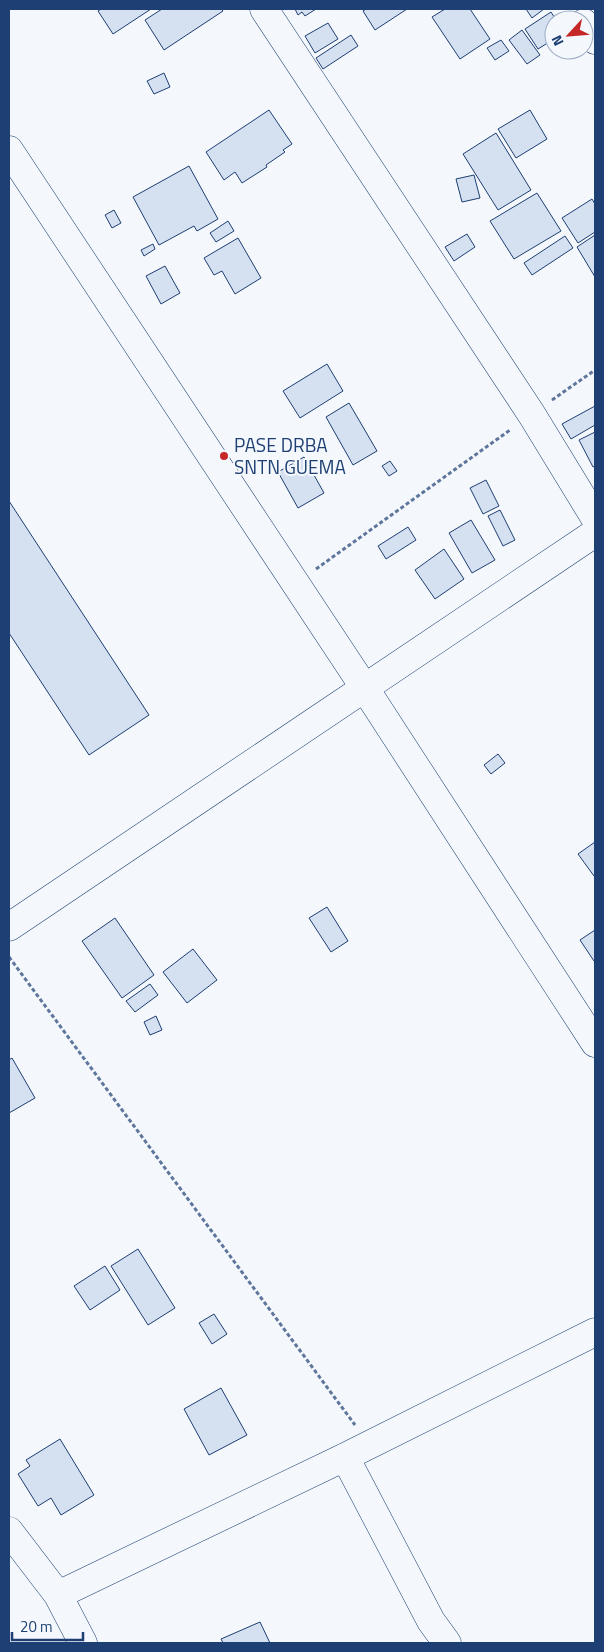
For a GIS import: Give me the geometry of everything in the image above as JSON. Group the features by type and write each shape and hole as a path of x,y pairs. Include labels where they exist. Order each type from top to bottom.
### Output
{"street":[{"path":"264,9 532,415 595,518"},
{"path":"9,150 364,688 595,1043"},
{"path":"9,927 595,533"},
{"path":"58,1595 357,1451 595,1332"},
{"path":"357,1451 432,1621 447,1643"},
{"path":"9,1531 58,1595 83,1643"}],"path":[{"path":"295,584 595,370"},
{"path":"9,958 357,1451"}],"building":[{"path":"101,9 151,9 113,34 98,11"},
{"path":"162,9 221,9 223,11 164,50 145,20"},
{"path":"295,9 316,9 305,16 302,12 298,15"},
{"path":"366,9 407,9 375,30 363,11"},
{"path":"445,9 470,9 490,39 460,59 432,17"},
{"path":"526,9 544,9 532,18"},
{"path":"544,17 544,45 538,49 525,29"},
{"path":"328,23 338,39 315,53 305,36"},
{"path":"522,30 540,55 527,64 509,40"},
{"path":"351,35 358,46 323,69 316,58"},
{"path":"501,40 509,51 495,60 487,48"},
{"path":"164,73 170,87 154,94 147,81"},
{"path":"269,110 292,144 283,150 285,152 266,165 267,167 242,183 235,172 224,180 206,152"},
{"path":"530,110 547,139 516,158 498,129"},
{"path":"496,133 531,190 498,210 463,154"},
{"path":"189,166 218,219 197,231 194,226 159,245 133,197"},
{"path":"474,175 480,198 462,202 456,179"},
{"path":"537,193 561,231 514,259 490,221"},
{"path":"592,199 595,204 595,232 578,243 562,218"},
{"path":"114,210 121,223 112,228 105,215"},
{"path":"228,221 234,231 216,242 210,233"},
{"path":"467,234 475,247 454,261 445,247"},
{"path":"595,235 595,277 577,247"},
{"path":"565,236 573,248 532,275 524,263"},
{"path":"238,238 261,278 235,294 222,271 214,275 204,258"},
{"path":"153,244 155,249 144,256 141,250"},
{"path":"165,266 180,293 161,304 146,276"},
{"path":"327,364 343,391 300,418 283,391"},
{"path":"349,403 377,451 353,465 326,417"},
{"path":"595,406 595,425 571,439 562,424"},
{"path":"595,432 595,466 593,467 579,440"},
{"path":"304,457 324,493 298,508 278,472"},
{"path":"390,461 397,471 389,476 382,466"},
{"path":"486,480 499,506 483,514 470,488"},
{"path":"9,501 149,715 89,755 9,633"},
{"path":"500,510 515,540 503,546 488,516"},
{"path":"471,520 495,560 472,573 449,533"},
{"path":"408,527 416,540 386,559 378,546"},
{"path":"444,549 464,579 435,599 415,570"},
{"path":"498,754 505,763 491,774 484,765"},
{"path":"595,842 595,875 594,876 578,854"},
{"path":"327,907 348,941 331,952 309,918"},
{"path":"115,918 154,975 122,998 82,941"},
{"path":"595,930 595,961 594,961 580,940"},
{"path":"193,949 217,980 187,1003 163,972"},
{"path":"150,984 158,995 135,1012 126,1001"},
{"path":"156,1016 162,1030 150,1035 144,1022"},
{"path":"12,1058 35,1098 9,1113 9,1060"},
{"path":"138,1249 175,1308 148,1325 111,1266"},
{"path":"105,1266 120,1290 90,1310 74,1286"},
{"path":"214,1314 227,1334 212,1344 199,1323"},
{"path":"221,1388 247,1435 209,1455 184,1409"},
{"path":"60,1439 94,1495 61,1515 51,1498 38,1506 18,1474 30,1466 26,1460"},
{"path":"260,1622 270,1643 223,1643 221,1639"}],"place":[{"name":"PASE DRBA SNTN GUEMA","path":"224,456"}]}
